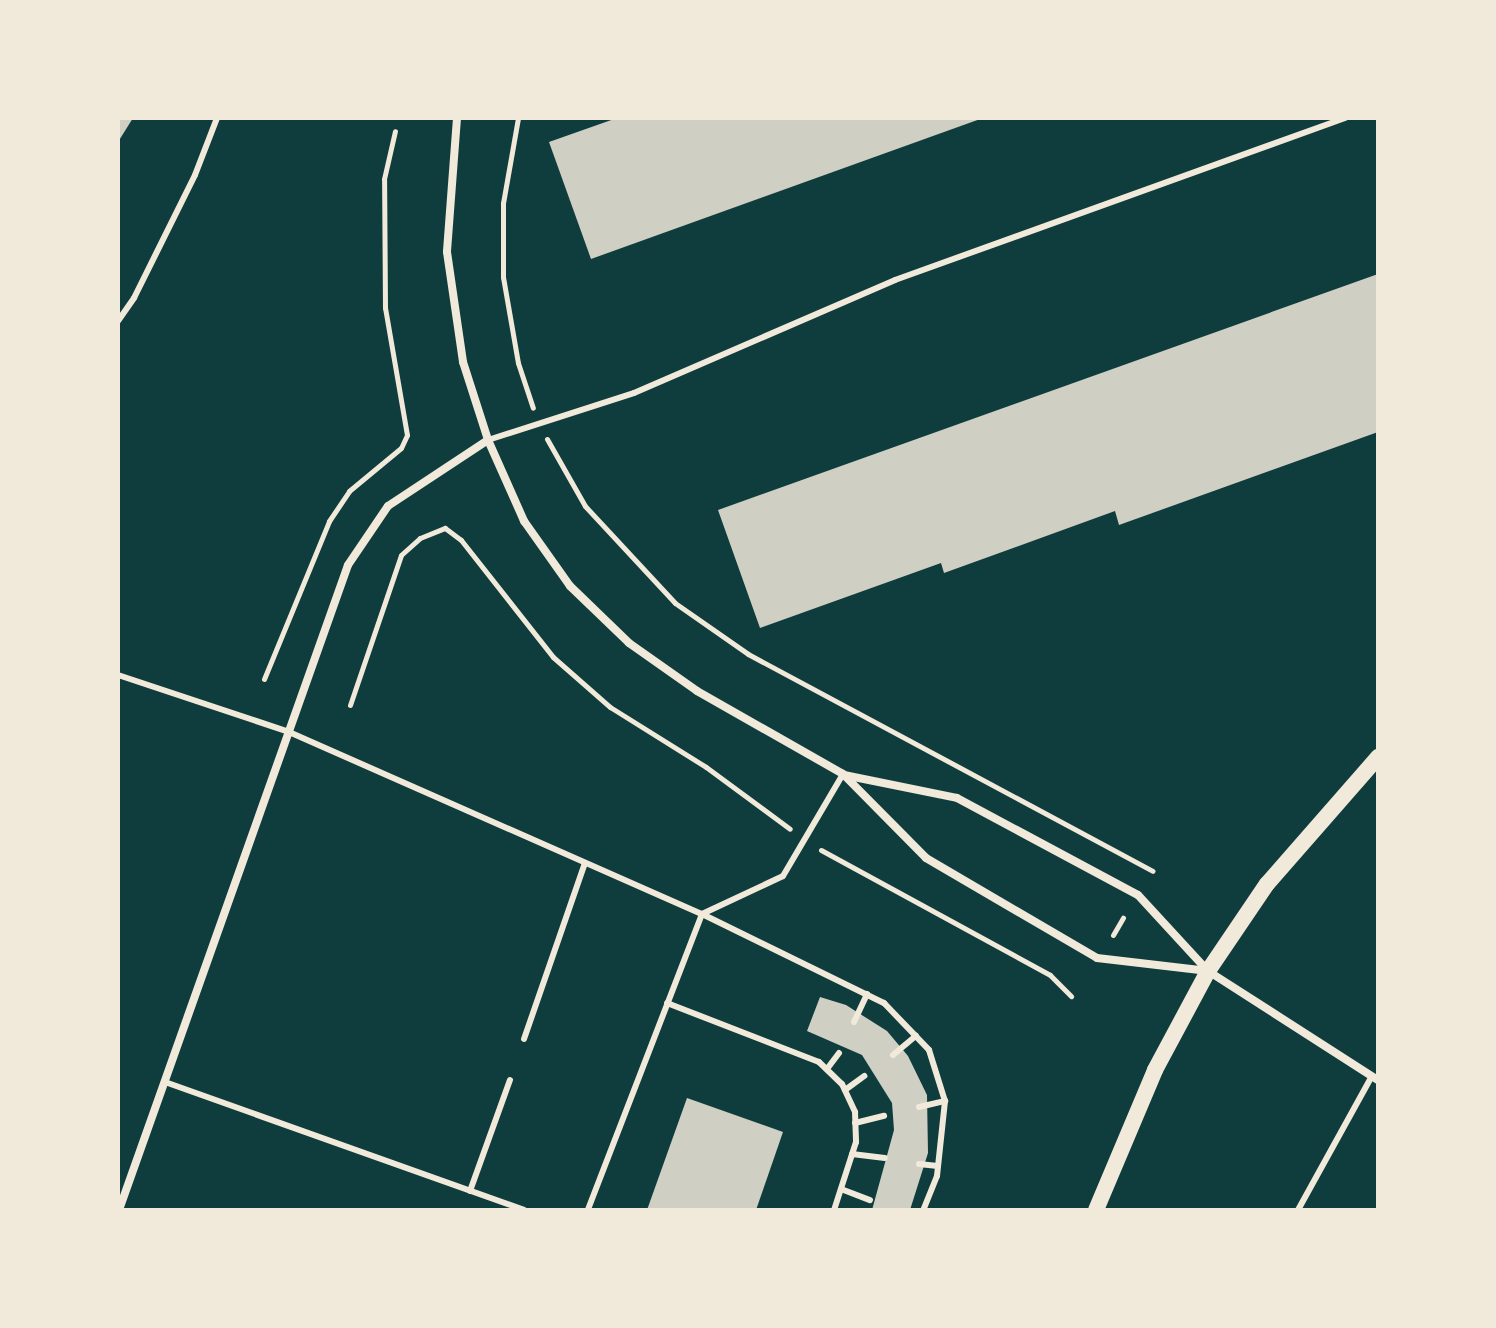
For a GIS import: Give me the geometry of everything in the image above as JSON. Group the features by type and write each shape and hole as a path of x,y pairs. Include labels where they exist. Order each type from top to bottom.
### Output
{"main road":[{"path":"1096,1210 1155,1070 1208,971 1267,884 1378,757"}],"street":[{"path":"456,118 446,202 451,304 488,440 524,521 570,586 629,643 697,691 843,774 926,858 1097,958 1208,971"},
{"path":"119,1210 348,565 388,506 488,440"},
{"path":"843,774 957,798 1137,894 1208,971 1375,1078"}],"lane":[{"path":"118,321 134,298 195,175 217,118"},
{"path":"488,440 634,393 895,280 1346,118"},
{"path":"118,675 289,732 702,914 884,1003 929,1050 945,1101 938,1166 923,1210"},
{"path":"588,1210 702,914 783,876 808,841 843,774"},
{"path":"524,1039 585,863"},
{"path":"854,1022 867,994"},
{"path":"667,1003 827,1069 845,1090 855,1123 852,1154 834,1210"},
{"path":"893,1055 916,1036"},
{"path":"827,1069 839,1053"},
{"path":"845,1090 864,1076"},
{"path":"1298,1210 1375,1078"},
{"path":"470,1191 510,1080"},
{"path":"165,1082 524,1210"},
{"path":"919,1107 945,1101"},
{"path":"855,1123 884,1116"},
{"path":"852,1154 885,1158"},
{"path":"919,1164 938,1166"},
{"path":"841,1189 870,1200"}],"path":[{"path":"518,118 503,203 503,277 518,363 538,422 585,506 675,603 748,654 1153,871"},
{"path":"264,679 329,521 349,491 401,448 407,435 385,308 384,179 395,131"},
{"path":"350,705 401,555 420,538 445,528 461,540 553,657 610,707 706,767 844,866 1050,975 1071,996"},
{"path":"1113,935 1123,918"}],"building":[{"path":"118,118 133,118 118,142"},
{"path":"617,118 983,118 591,259 549,142"},
{"path":"1378,274 1378,432 1119,525 1115,511 944,573 941,563 760,628 718,510"},
{"path":"820,997 846,1005 887,1031 908,1056 927,1095 928,1153 910,1210 872,1210 894,1130 892,1103 862,1055 807,1031"},
{"path":"687,1098 783,1132 756,1210 647,1210"}]}
